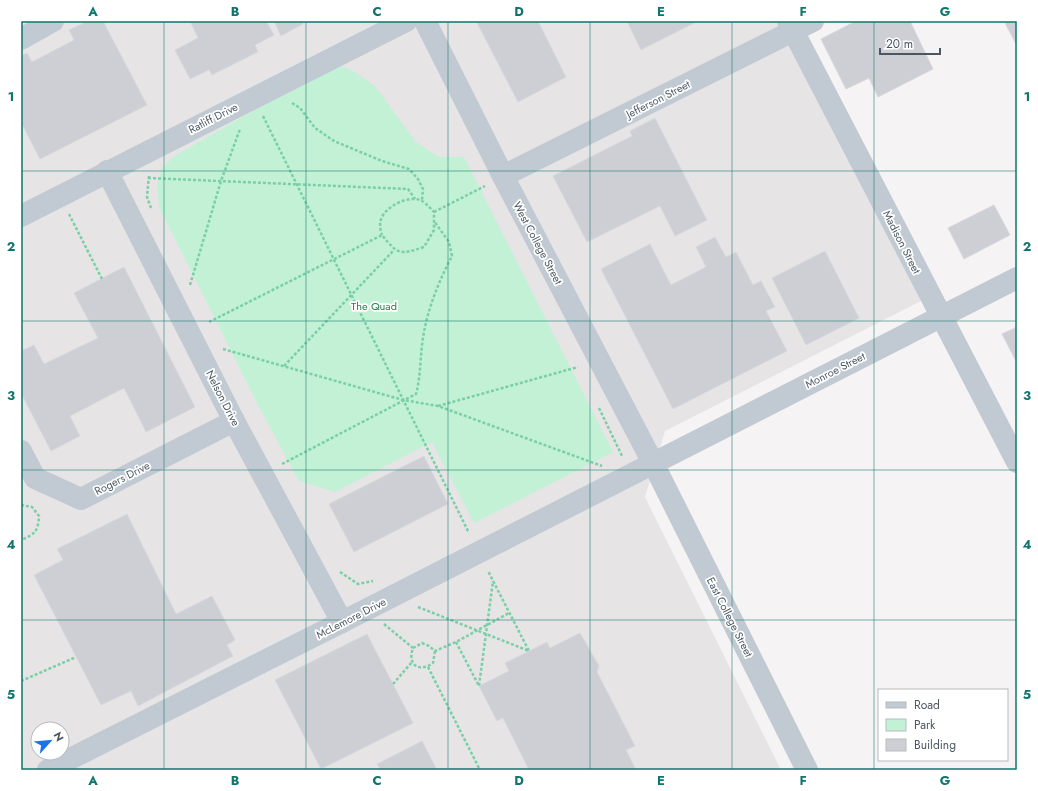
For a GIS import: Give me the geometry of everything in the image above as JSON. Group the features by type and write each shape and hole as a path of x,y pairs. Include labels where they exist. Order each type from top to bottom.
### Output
{"street":[{"path":"21,39 53,21"},
{"name":"Ratliff Drive","path":"21,216 107,171 263,101 406,21"},
{"name":"West College Street","path":"425,21 503,176 653,463"},
{"name":"Jefferson Street","path":"503,176 790,26 812,21"},
{"name":"Madison Street","path":"790,26 1017,462"},
{"name":"Nelson Drive","path":"107,171 234,421 342,622"},
{"name":"Monroe Street","path":"653,463 1017,278"},
{"name":"Rogers Drive","path":"21,451 35,478 81,499 234,421"},
{"name":"McLemore Drive","path":"48,770 653,463"},
{"name":"East College Street","path":"653,463 807,770"}],"path":[{"path":"422,200 423,189 418,179 409,169 382,161 334,141 315,128 300,108 282,96 263,101 296,184 469,533 476,530"},
{"path":"190,285 221,180 243,123"},
{"path":"154,214 147,197 148,178 408,189 416,199"},
{"path":"434,212 485,185 489,192"},
{"path":"416,199 422,200 434,212 434,230 424,247 406,253 394,250 382,236 379,226 382,217 388,208 403,201 416,199"},
{"path":"67,212 102,279"},
{"path":"279,458 282,464 416,394 425,330 432,303 440,281 452,256 449,242 434,221"},
{"path":"206,316 209,322 382,236"},
{"path":"284,366 394,250"},
{"path":"187,278 193,291"},
{"path":"219,342 226,356"},
{"path":"223,349 403,400 438,406 603,466 596,469"},
{"path":"438,406 578,368 574,360"},
{"path":"595,401 622,456 616,459"},
{"path":"21,505 32,507 39,516 38,526 34,534 21,540"},
{"path":"338,570 358,584"},
{"path":"417,607 529,651 488,571"},
{"path":"456,642 479,686 493,580"},
{"path":"435,652 487,626 509,613"},
{"path":"384,624 413,648"},
{"path":"422,643 429,646 435,652 433,664 422,668 417,667 412,662 410,655 413,648 422,643"},
{"path":"21,681 76,657"},
{"path":"393,684 412,662"},
{"path":"428,667 480,770"}],"shaded area":[{"path":"21,21 779,21 921,301 665,431 645,497 781,770 21,770"}],"green space":[{"name":"The Quad","path":"341,66 353,71 375,86 416,142 439,157 464,157 613,452 474,523 432,442 335,492 299,481 258,405 159,207 157,186 162,168 176,155 302,83"}],"building":[{"path":"88,21 103,21 147,105 40,159 21,122 21,56 27,53 32,62 74,40 69,30"},
{"path":"190,21 266,21 274,35 255,45 258,52 212,75 209,70 190,79 175,50 198,38"},
{"path":"274,21 302,21 303,24 281,36"},
{"path":"476,21 538,21 566,77 518,102"},
{"path":"627,21 698,21 641,50"},
{"path":"856,21 910,21 933,69 878,97 869,78 846,89 821,39"},
{"path":"1017,21 1017,46 1005,23"},
{"path":"655,118 707,220 675,236 660,206 587,242 553,176 632,136 630,131"},
{"path":"994,205 1010,235 964,259 948,228"},
{"path":"715,237 726,257 736,252 753,285 761,281 775,307 766,311 787,351 673,409 601,269 650,244 671,285 706,267 696,247"},
{"path":"825,251 859,318 806,345 772,278"},
{"path":"124,267 195,407 146,432 124,388 70,416 80,436 51,451 21,393 21,351 34,345 44,364 98,338 74,293"},
{"path":"1017,327 1017,363 1002,334"},
{"path":"424,456 448,504 354,552 329,504"},
{"path":"127,514 176,614 212,596 235,640 227,645 233,656 138,706 131,691 101,705 34,575 63,560 57,549"},
{"path":"580,633 599,666 597,672 635,746 626,750 636,770 529,770 503,718 497,721 479,686 509,671 505,663 547,642 550,648"},
{"path":"367,634 413,723 321,769 275,680"},
{"path":"422,741 437,770 381,770 377,764"}]}
